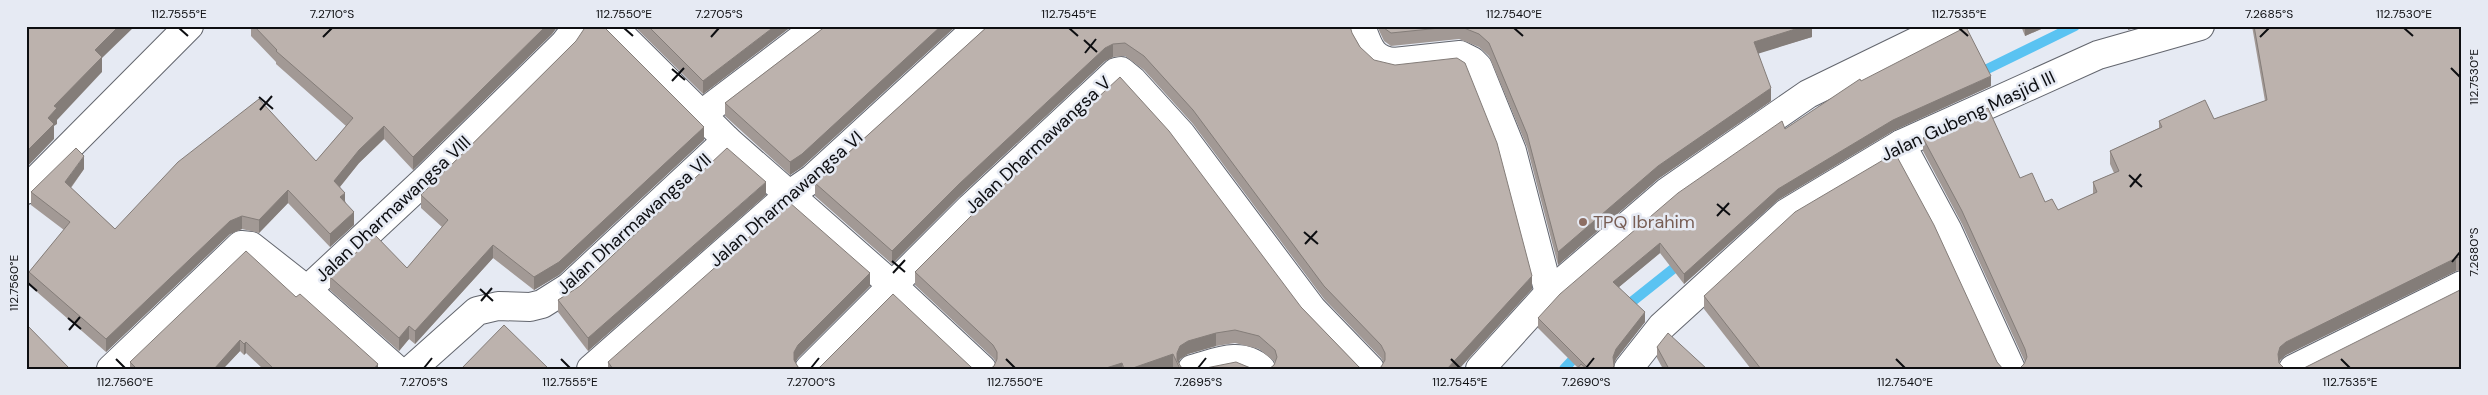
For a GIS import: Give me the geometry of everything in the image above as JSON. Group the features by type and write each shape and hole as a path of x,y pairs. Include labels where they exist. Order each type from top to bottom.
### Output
{"street":[{"path":"26,190 189,26"},
{"name":"Jalan Dharmawangsa VIII","path":"111,369 241,245 251,246 307,290 426,179 564,44 578,26"},
{"path":"612,26 727,140 892,285 982,369"},
{"path":"702,114 818,26"},
{"name":"Jalan Dharmawangsa VI","path":"591,369 790,194 812,179 979,26"},
{"path":"1361,26 1370,50 1376,58 1384,61 1394,62 1460,55 1472,61 1478,67 1512,152 1549,293"},
{"path":"1480,369 1549,293 1668,191 1808,94 1948,26"},
{"name":"Jalan Gubeng Masjid III","path":"1628,369 1662,326 1786,213 1901,144 2098,55 2200,26"},
{"name":"Jalan Dharmawangsa V","path":"809,369 892,285 1048,134 1116,72 1121,71 1132,80 1181,134 1312,309 1370,369"},
{"name":"Jalan Dharmawangsa VII","path":"412,369 477,311 498,306 530,307 542,304 569,287 727,140"},
{"path":"1901,144 1948,231 2011,369"},
{"path":"2292,369 2462,285"},
{"path":"307,290 396,369"},
{"path":"1192,369 1238,358 1247,360 1261,369"}],"building":[{"path":"26,26 119,26 95,50 102,57 54,106 57,108 48,118 54,124 26,152"},
{"path":"254,26 546,26 413,157 384,126 359,150 334,181 345,193 340,197 354,212 330,234 288,190 259,220 242,216 230,221 106,339 29,272 70,222 31,192 76,148 84,156 65,182 115,229 178,162 259,99 316,161 353,118 276,51"},
{"path":"586,26 603,26 704,127 559,262 534,277 493,245 415,331 409,326 399,338 330,277 375,235 407,268 448,220 421,195 576,41"},
{"path":"648,26 775,26 703,81"},
{"path":"826,26 941,26 802,154 790,162 725,103"},
{"path":"988,26 1350,26 1360,47 1374,60 1395,65 1457,58 1465,63 1497,143 1532,276 1447,369 1378,369 1385,360 1385,353 1381,345 1324,286 1193,110 1144,56 1125,43 1113,44 1105,48 959,184 892,251 815,183"},
{"path":"1383,26 1459,26 1391,33"},
{"path":"1459,26 1805,26 1754,42 1771,88 1658,166 1558,252 1527,134 1489,43 1479,34"},
{"path":"2254,26 2462,26 2462,256 2286,342 2280,347 2278,354 2279,363 2285,369 2019,369 2027,357 2025,349 1962,211 1923,138 1988,108 2020,178 2032,173 2045,202 2052,199 2058,210 2097,192 2093,182 2119,171 2110,151 2162,127 2159,121 2205,100 2214,119 2267,100"},
{"path":"1966,27 1991,76 1893,120 1778,189 1684,274 1660,243 1613,282 1645,312 1616,349 1612,369 1589,369 1538,318 1560,294 1678,193 1782,121 1785,129 1860,79 1861,81"},
{"path":"1120,77 1169,131 1301,307 1362,369 1269,369 1274,365 1277,357 1275,350 1259,336 1235,330 1188,341 1180,346 1177,360 1184,369 1180,369 1173,354 1130,369 1124,369 1122,363 1103,369 990,369 994,366 997,359 997,352 993,345 915,272 981,206"},
{"path":"727,148 766,182 588,338 558,300 580,286"},
{"path":"1895,153 1934,225 1997,362 2003,369 1761,369 1704,296 1795,212"},
{"path":"789,202 870,273 798,345 794,352 794,360 801,369 613,369 608,362"},
{"path":"246,251 296,297 300,294 378,364 374,369 274,369 246,342 244,344 240,340 214,369 137,369 130,362"},
{"path":"2462,289 2462,369 2302,369"},
{"path":"893,294 971,367 974,369 817,369"},
{"path":"26,324 70,369 26,369"},
{"path":"504,325 549,369 461,369"},
{"path":"1668,333 1707,369 1669,369 1657,347"},
{"path":"1236,362 1253,369 1201,369"},
{"path":"1581,364 1587,369 1577,369"}],"waterway":[{"path":"1975,75 2075,26"},
{"path":"1624,308 1683,261"},
{"path":"1564,369 1580,352"}],"place":[{"name":"TPQ Ibrahim","path":"1583,222"}]}
